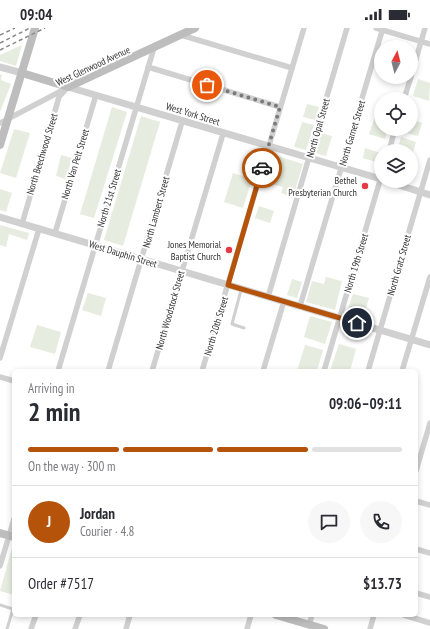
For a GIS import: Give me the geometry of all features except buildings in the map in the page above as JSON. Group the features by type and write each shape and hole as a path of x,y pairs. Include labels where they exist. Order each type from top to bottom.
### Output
{"main road":[{"path":"0,145 4,121 22,74 35,28"},
{"name":"West Glenwood Avenue","path":"68,87 195,28"},
{"name":"West York Street","path":"22,74 68,87"},
{"path":"0,533 12,536"},
{"path":"283,617 320,628"}],"street":[{"name":"North 20th Street","path":"203,369 304,28"},
{"name":"North Opal Street","path":"268,297 348,28"},
{"path":"376,28 430,44"},
{"path":"418,52 425,28"},
{"name":"North Garnet Street","path":"300,306 383,29"},
{"path":"181,35 292,68"},
{"name":"North 21st Street","path":"59,369 154,48"},
{"name":"West York Street","path":"0,67 22,74"},
{"path":"148,67 280,107"},
{"name":"West York Street","path":"68,87 182,122 374,177"},
{"name":"West Glenwood Avenue","path":"4,121 68,87"},
{"name":"North Beechwood Street","path":"22,224 59,97 68,87"},
{"name":"North Van Pelt Street","path":"55,233 96,96"},
{"name":"North Lambert Street","path":"109,369 182,122"},
{"name":"North Woodstock Street","path":"153,369 223,134"},
{"name":"North Gratz Street","path":"369,369 430,160"},
{"name":"North 19th Street","path":"325,369 378,188"},
{"path":"408,188 430,195"},
{"name":"West Dauphin Street","path":"0,217 430,345"},
{"path":"0,358 39,229"},
{"path":"403,369 430,277"},
{"path":"264,369 284,301"},
{"path":"0,377 12,381"},
{"path":"418,464 430,424"},
{"path":"418,501 430,505"},
{"path":"0,566 12,536"},
{"path":"418,550 430,554"},
{"path":"418,593 430,597"},
{"path":"32,629 35,617"},
{"path":"76,629 79,617"},
{"path":"126,629 129,617"},
{"path":"247,629 250,617"},
{"path":"309,625 311,617"},
{"path":"370,629 373,617"},
{"path":"410,617 430,623"}],"lane":[{"path":"241,289 232,324 244,328"},
{"path":"0,605 12,609"},
{"path":"6,629 12,612"}],"shaded area":[{"path":"22,45 16,66 0,61 0,55"},
{"path":"0,74 2,75 1,80 11,84 0,112"},
{"path":"418,79 430,83 429,101 418,98 418,92 414,92 417,84 418,84"},
{"path":"307,104 319,107 315,120 303,117"},
{"path":"112,107 127,112 94,218 80,214"},
{"path":"141,116 160,122 123,246 104,240"},
{"path":"374,120 374,136 369,134"},
{"path":"302,122 314,125 306,150 294,147"},
{"path":"418,122 422,123 418,136"},
{"path":"14,129 30,133 16,178 0,173"},
{"path":"321,133 332,136 326,156 315,153"},
{"path":"375,136 386,136 385,139"},
{"path":"401,137 416,142 415,144 399,144"},
{"path":"365,148 374,151 374,161 363,158"},
{"path":"61,155 72,158 66,179 56,176"},
{"path":"274,155 303,164 293,197 281,193 283,187 265,182"},
{"path":"233,173 252,179 243,208 224,202"},
{"path":"0,189 12,193 6,212 0,210"},
{"path":"259,206 274,211 270,223 255,218"},
{"path":"0,225 29,233 27,240 9,234 6,247 0,245"},
{"path":"326,277 342,281 335,310 306,302 312,281 324,284"},
{"path":"292,279 302,282 297,298 287,295"},
{"path":"88,293 106,298 101,316 82,310"},
{"path":"353,294 369,298 363,317 347,312"},
{"path":"310,316 332,322 325,344 304,337"},
{"path":"37,325 61,332 55,354 30,347"},
{"path":"339,344 356,349 351,369 331,369"},
{"path":"305,345 323,350 318,369 298,369"},
{"path":"12,548 12,594 0,591"}],"railway":[{"path":"0,35 15,28"},
{"path":"0,43 30,28"},
{"path":"0,50 45,28"}],"way so far":[{"path":"207,85 280,107 262,168"}],"place":[{"name":"Bethel Presbyterian Church","path":"365,186"},
{"name":"Jones Memorial Baptist Church","path":"229,250"}],"route":[{"path":"262,168 228,285 357,323"}]}
